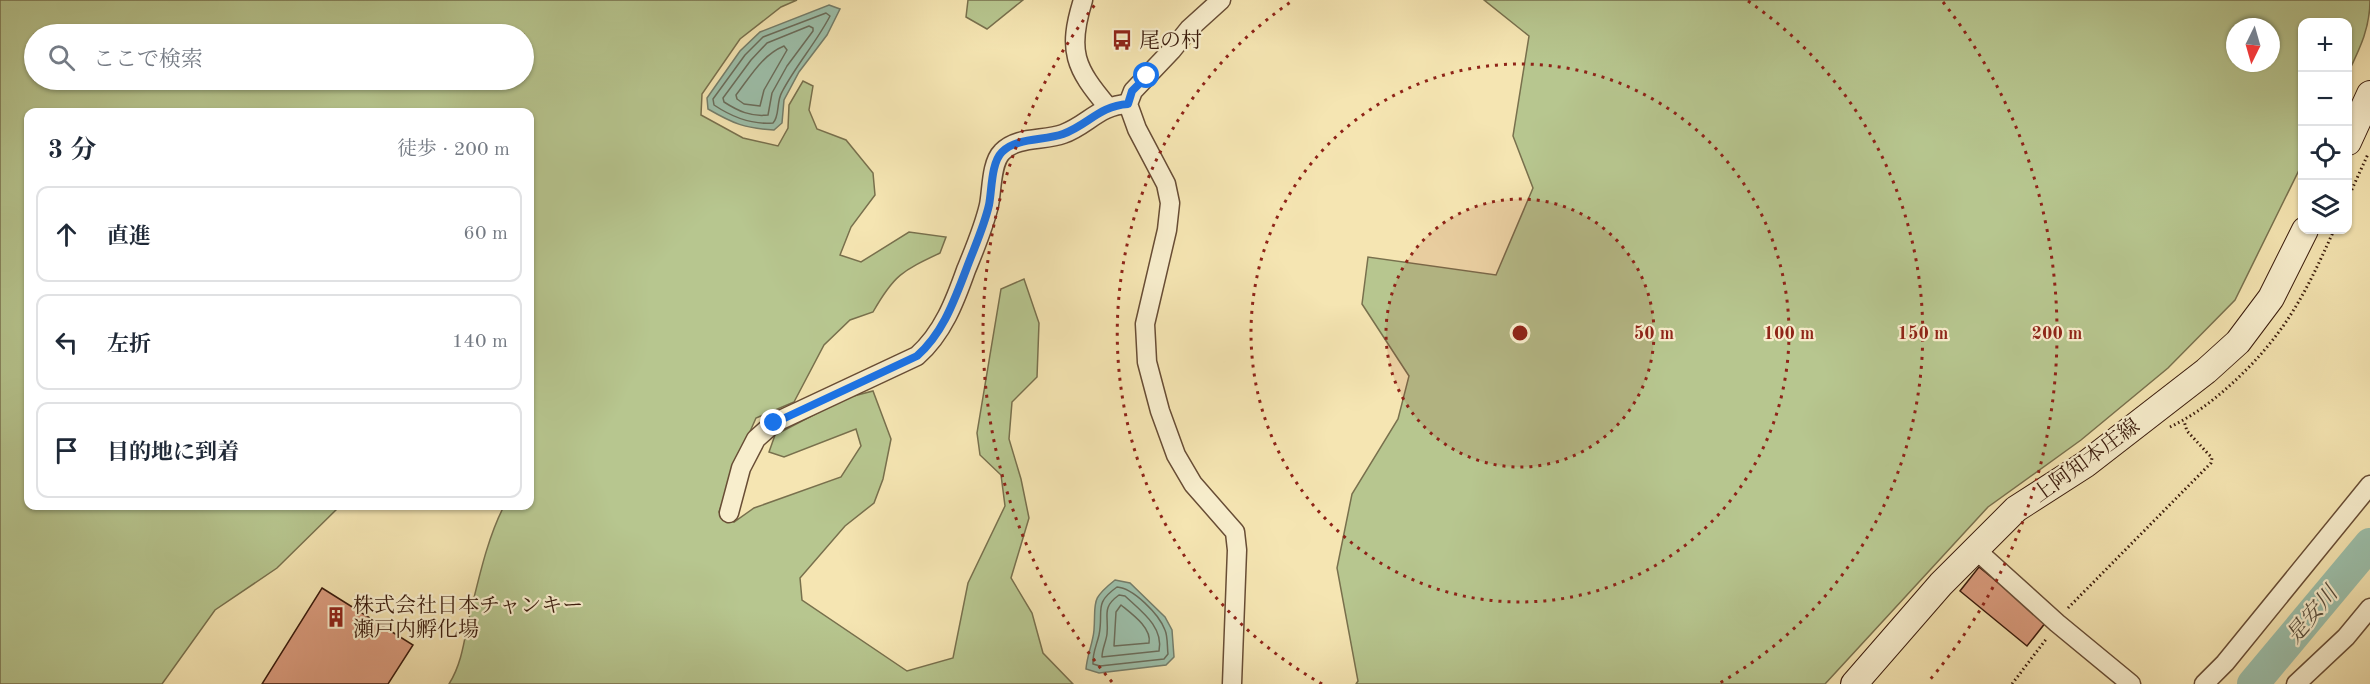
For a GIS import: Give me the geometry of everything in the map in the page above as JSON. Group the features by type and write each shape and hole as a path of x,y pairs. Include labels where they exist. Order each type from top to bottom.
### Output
{"main road":[{"path":"2352,132 2370,94"},
{"name":"上阿知本庄線","path":"1854,684 1941,584 2016,509 2086,464 2206,371 2238,342 2271,298 2303,234"}],"street":[{"path":"1083,0 1074,46 1086,81 1108,107"},
{"path":"1221,0 1189,29 1132,91 1128,104 1137,129 1166,184 1170,203 1167,230 1144,324 1147,362 1160,411 1176,455 1193,484 1235,532 1237,550 1232,684"},
{"path":"729,513 741,468 756,439 774,423 917,356 928,346 954,304 980,236 995,168 1001,153 1013,144 1062,134 1108,107 1128,104"},
{"path":"2204,684 2225,663 2370,485"},
{"path":"1975,549 2057,623 2131,684"},
{"path":"2296,684 2346,637 2370,608"}],"path":[{"path":"2352,189 2370,148"},
{"path":"2012,684 2074,602 2211,463 2212,458 2187,431 2184,421"}],"green space":[{"path":"0,0 797,0 781,7 740,39 702,94 701,115 743,138 778,146 788,128 789,105 803,81 813,86 809,110 817,129 846,140 873,173 875,195 851,227 840,255 861,262 909,232 946,237 940,253 900,275 873,312 850,320 824,345 794,402 756,418 737,461 719,512 734,522 754,508 841,477 861,446 856,429 784,457 769,452 775,435 846,398 873,391 891,439 883,479 874,503 845,526 800,578 802,600 907,671 953,658 968,583 1005,506 1001,475 980,455 977,433 1001,289 1024,279 1039,323 1037,377 1012,402 1009,439 1021,479 1029,518 1011,578 1032,613 1043,653 1073,684 449,684 459,662 483,563 502,510 534,510 534,108 24,108 24,510 336,510 277,568 215,610 162,684 0,684"},
{"path":"968,0 1023,0 987,29 966,17"},
{"path":"1484,0 2370,0 2366,29 2352,64 2352,18 2298,18 2298,172 2235,300 2168,368 2081,440 1988,507 1825,684 1356,684 1358,681 1337,568 1352,494 1398,419 1409,376 1362,304 1368,257 1496,275 1533,188 1513,136 1529,36"}],"water":[{"path":"829,5 840,9 827,35 799,72 784,100 782,123 774,130 740,124 708,109 707,98 740,51 760,32"},
{"path":"1115,580 1130,583 1165,617 1172,630 1174,657 1166,665 1099,673 1086,669 1093,635 1096,602 1101,592"}],"building":[{"path":"1979,567 2046,622 2027,646 1960,591"},
{"name":"株式会社日本チャンキー 瀬戸内孵化場","path":"322,588 413,645 388,684 262,684"}],"waterway":[{"name":"是安川","path":"2253,684 2370,544"}],"place":[{"name":"尾の村","path":"1122,40"},
{"name":"株式会社日本チャンキー 瀬戸内孵化場","path":"336,617"}],"route":[{"path":"774,423 917,356 928,346 954,304 980,236 995,168 1001,153 1013,144 1062,134 1108,107 1128,104 1132,91 1147,76"}]}
